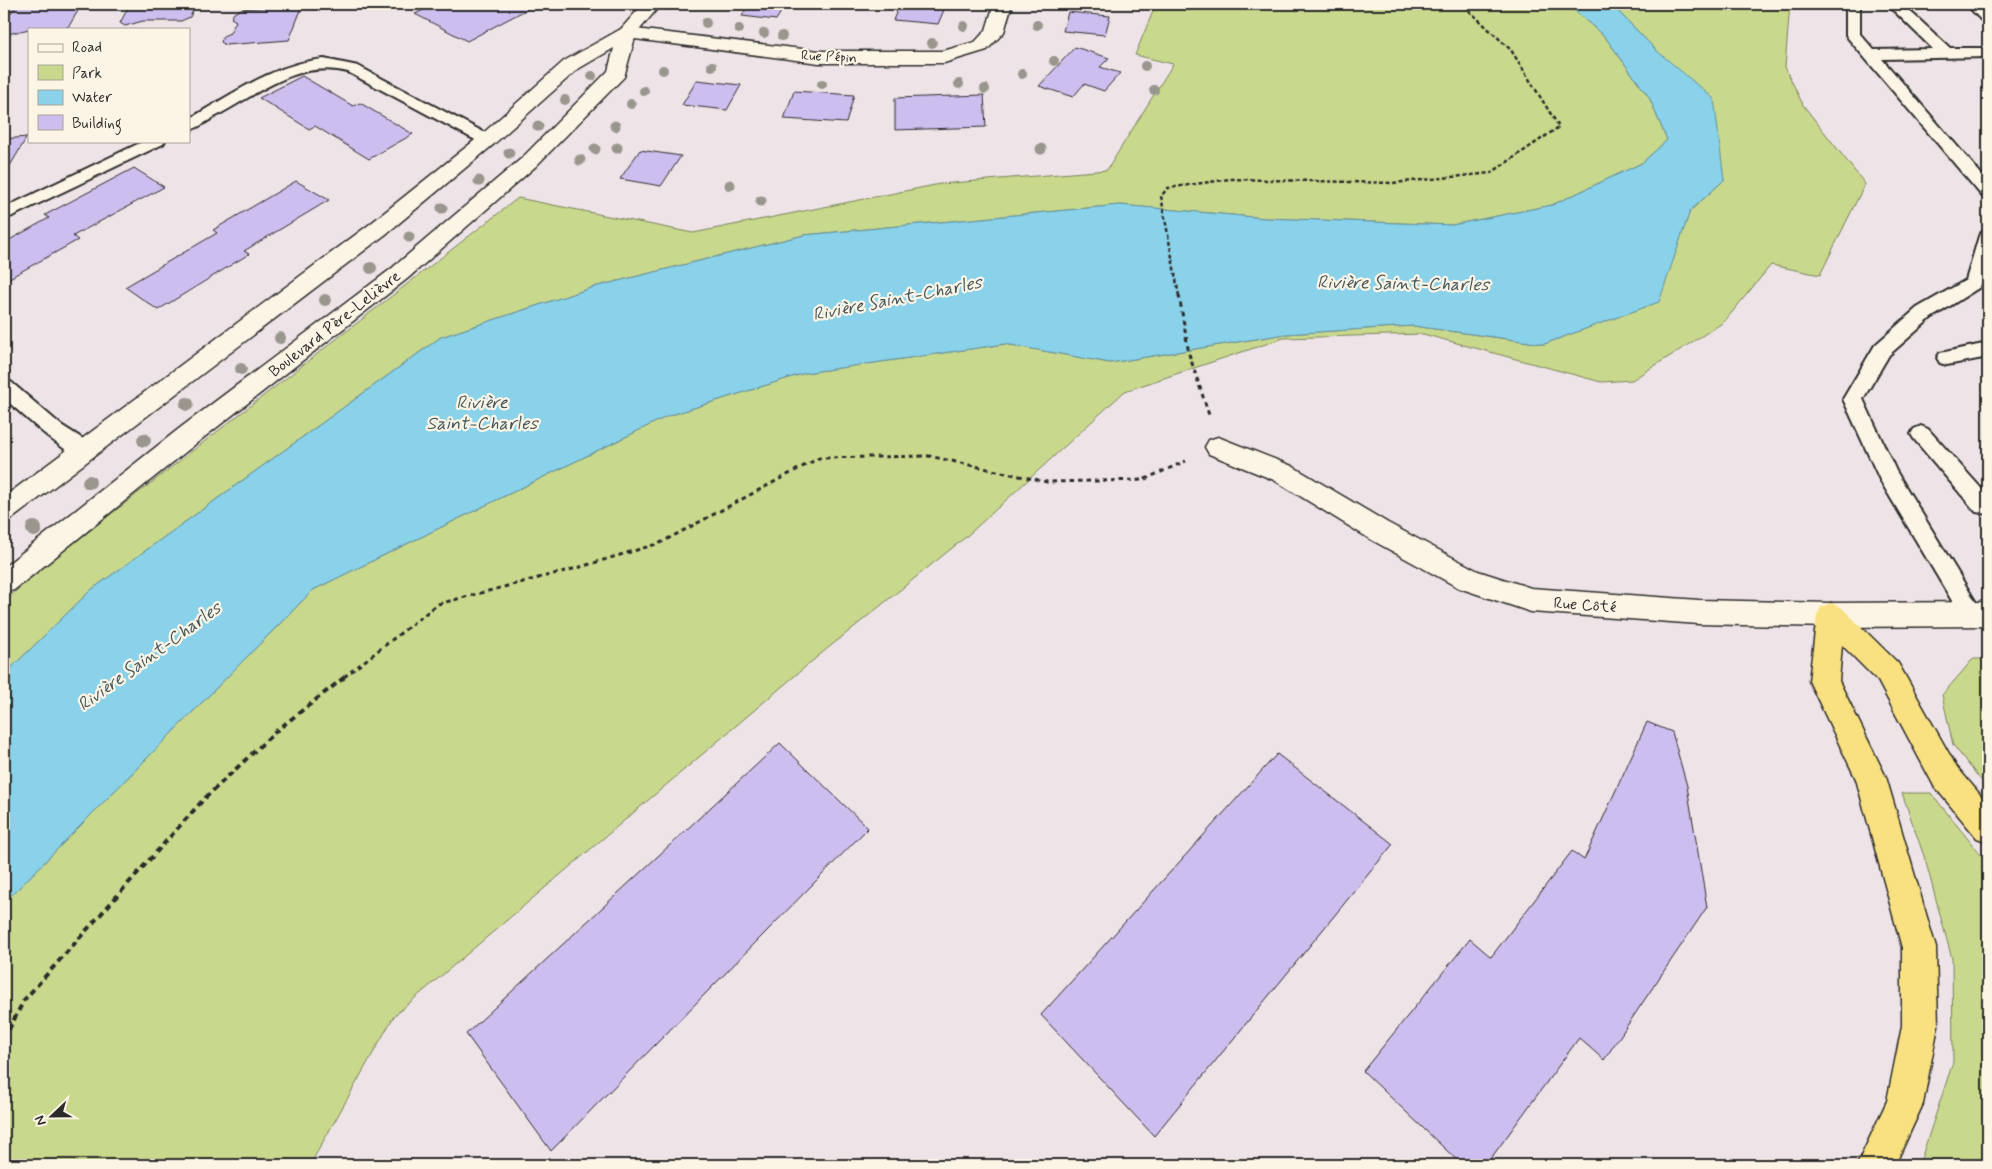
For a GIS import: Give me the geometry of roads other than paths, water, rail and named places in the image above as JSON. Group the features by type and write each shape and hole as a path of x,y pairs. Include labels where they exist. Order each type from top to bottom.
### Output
{"highway":[{"path":"1830,615 1888,672 1945,776 1988,827"},
{"path":"1830,615 1824,681 1871,777 1919,948 1920,1026 1905,1104 1876,1165"}],"main road":[{"name":"Boulevard Père-Lelièvre","path":"4,512 378,229 487,140 571,65 627,33 652,4"},
{"name":"Rue Pépin","path":"627,33 819,57 944,57 981,46 995,32 1003,4"},
{"name":"Boulevard Père-Lelièvre","path":"4,582 190,435 399,274 514,175 617,73 627,33"},
{"name":"Rue Côté","path":"1218,447 1283,473 1379,531 1469,580 1532,600 1699,612 1830,615 1980,614"}],"lane":[{"path":"1853,4 1853,34 1988,192"},
{"path":"1894,4 1946,53"},
{"path":"1973,4 1988,19"},
{"path":"1869,55 1988,52"},
{"path":"190,124 289,70 310,65 337,63 353,69 487,140"},
{"path":"4,215 155,142"},
{"path":"1980,614 1887,474 1854,399 1882,350 1924,314 1974,283 1988,236"},
{"path":"1947,358 1988,350"},
{"path":"4,387 54,430 84,450"},
{"path":"1920,434 1984,506 1988,506"}],"water":[{"name":"Rivière Saint-Charles","path":"1567,4 1611,4 1656,50 1714,99 1724,180 1690,211 1659,302 1544,344 1413,326 1286,334 1110,363 1005,344 805,373 668,416 313,590 4,903 4,675 91,590 441,337 594,287 804,235 1120,205 1265,218 1452,225 1552,205 1642,163 1667,140 1649,97 1605,37"}]}
